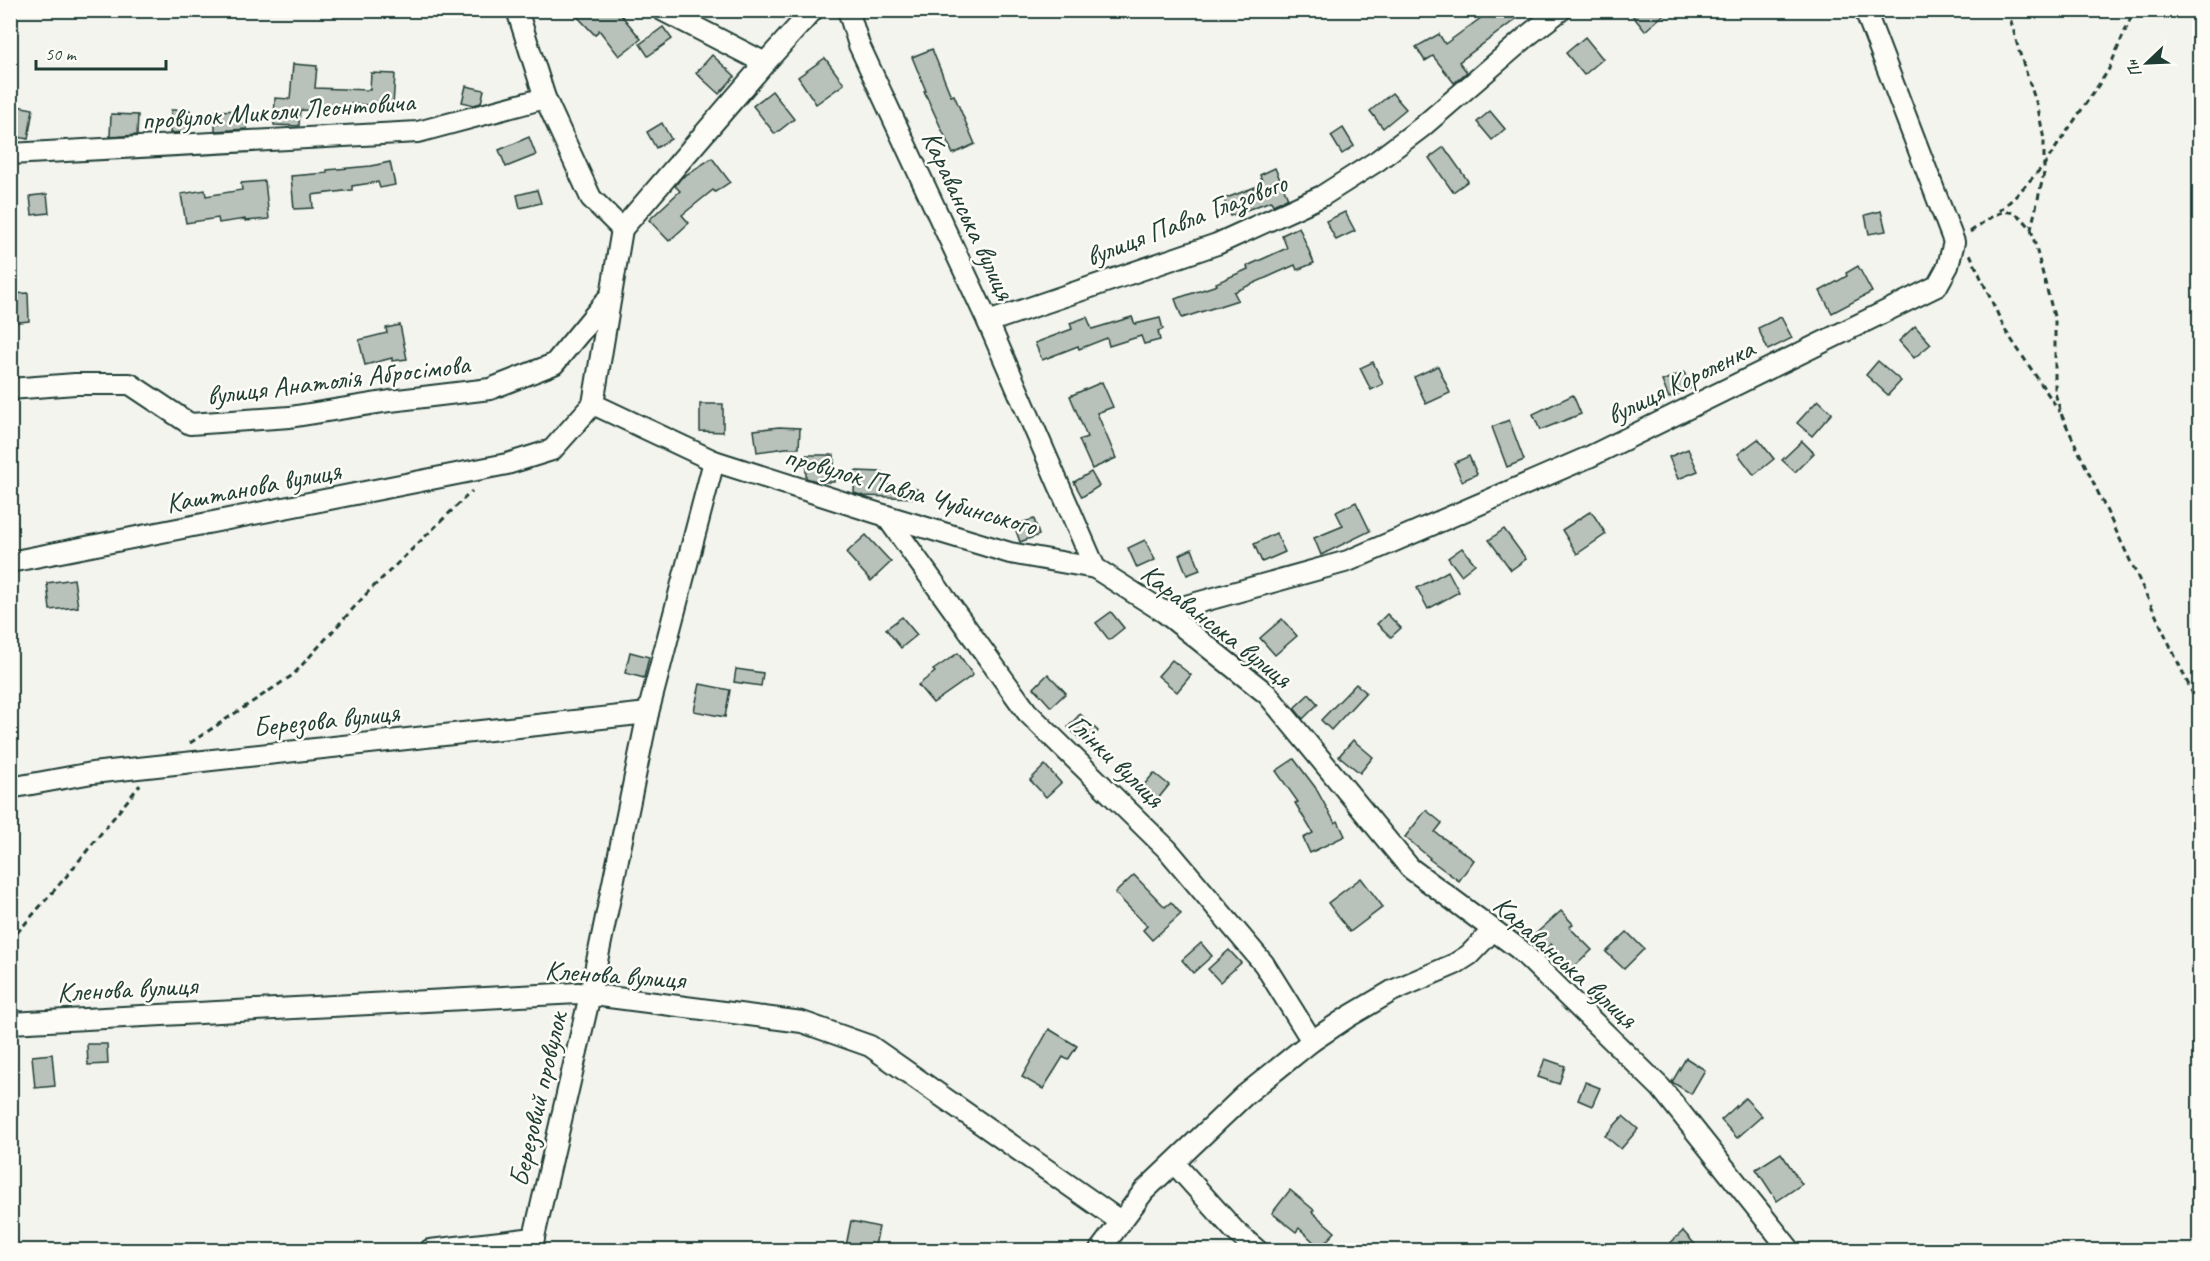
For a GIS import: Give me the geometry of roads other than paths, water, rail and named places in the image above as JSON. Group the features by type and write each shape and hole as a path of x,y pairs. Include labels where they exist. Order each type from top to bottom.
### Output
{"street":[{"path":"517,10 545,98 591,198 622,229"},
{"path":"662,10 765,63"},
{"path":"593,404 622,229 813,10"},
{"name":"Караванська вулиця","path":"848,10 859,45 988,322 1095,568 1164,612 1267,694 1410,868 1518,949 1661,1088 1790,1251"},
{"name":"вулиця Павла Глазового","path":"988,322 1217,244 1322,196 1377,161 1422,127 1561,10"},
{"name":"вулиця Короленка","path":"1164,612 1348,561 1591,456 1937,286 1958,240 1865,10"},
{"name":"провулок Миколи Леонтовича","path":"10,154 418,132 545,98"},
{"name":"вулиця Анатолія Абросімова","path":"10,389 75,384 130,384 190,424 290,417 390,400 490,389 554,364 611,294"},
{"name":"провулок Павла Чубинського","path":"593,404 714,461 1010,553 1095,568"},
{"name":"Каштанова вулиця","path":"10,562 507,464 552,450 593,404"},
{"path":"648,713 714,461"},
{"name":"Глінки вулиця","path":"886,516 1027,712 1167,849 1264,964 1312,1041"},
{"name":"Березова вулиця","path":"10,788 92,773 648,713"},
{"name":"Березовий провулок","path":"532,1244 590,995 648,713"},
{"path":"1100,1251 1144,1191 1245,1095 1312,1041 1348,1017 1392,991 1455,964 1469,955 1493,930"},
{"name":"Кленова вулиця","path":"10,1023 578,993 802,1022 870,1046 1120,1221"},
{"path":"1175,1164 1235,1231 1257,1251"},
{"path":"430,1251 532,1244"}]}
